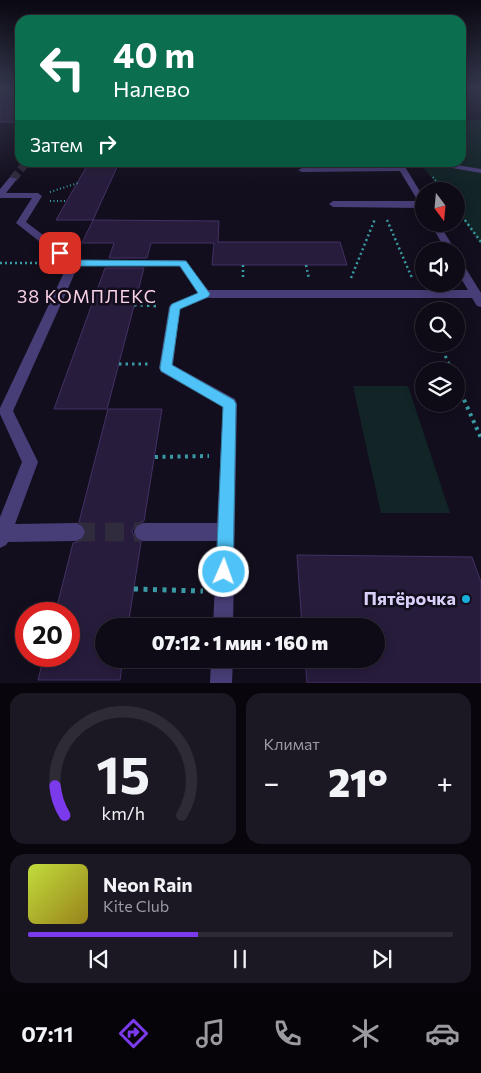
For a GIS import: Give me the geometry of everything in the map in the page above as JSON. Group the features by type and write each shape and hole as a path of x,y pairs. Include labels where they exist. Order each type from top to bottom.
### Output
{"street":[{"path":"302,170 376,167"},
{"path":"401,167 415,190"},
{"path":"454,167 481,171"},
{"path":"0,195 12,179"},
{"path":"0,195 38,196"},
{"path":"38,196 21,223 74,263 182,263 205,294"},
{"path":"333,204 415,205"},
{"path":"74,263 6,412 30,462 1,536 76,532"},
{"path":"465,277 478,299"},
{"path":"223,618 230,404 166,368 175,307 205,294 418,295 478,299"},
{"path":"143,532 226,532"},
{"path":"221,683 222,668"}],"path":[{"path":"38,196 78,182"},
{"path":"345,295 381,205"},
{"path":"381,205 418,295"},
{"path":"465,220 481,242"},
{"path":"0,263 74,263"},
{"path":"134,305 175,307"},
{"path":"119,364 166,363"},
{"path":"465,402 481,438"},
{"path":"155,457 228,456"},
{"path":"134,589 224,591"}],"shaded area":[{"path":"466,120 481,120 481,245 465,222 465,182 435,182 423,167 466,167"},
{"path":"353,386 408,386 415,412 417,412 450,513 381,513"}],"building":[{"path":"0,119 15,119 15,122 0,122"},
{"path":"86,167 117,167 93,220 56,220"},
{"path":"93,220 219,221 218,242 340,242 347,265 212,265 214,243 151,243 147,258 109,258 114,243 82,243"},
{"path":"105,268 144,268 107,409 54,409"},
{"path":"108,409 162,409 144,521 136,524 132,531 135,539 141,542 129,618 95,618 95,668 122,668 120,680 38,680 41,667 80,667 80,602 58,602 73,543 83,540 87,533 84,525 79,522"},
{"path":"297,555 472,557 481,582 481,683 307,683 306,668 385,668 385,618 301,618"}],"tunnel":[{"path":"13,179 23,167"},
{"path":"76,532 143,532"}],"place":[{"name":"Пятёрочка","path":"466,599"}],"district":[{"name":"38 КОМПЛЕКС","path":"87,297"}],"route":[{"path":"60,253 74,263 182,263 205,294 175,307 166,368 230,404 224,572"}]}
